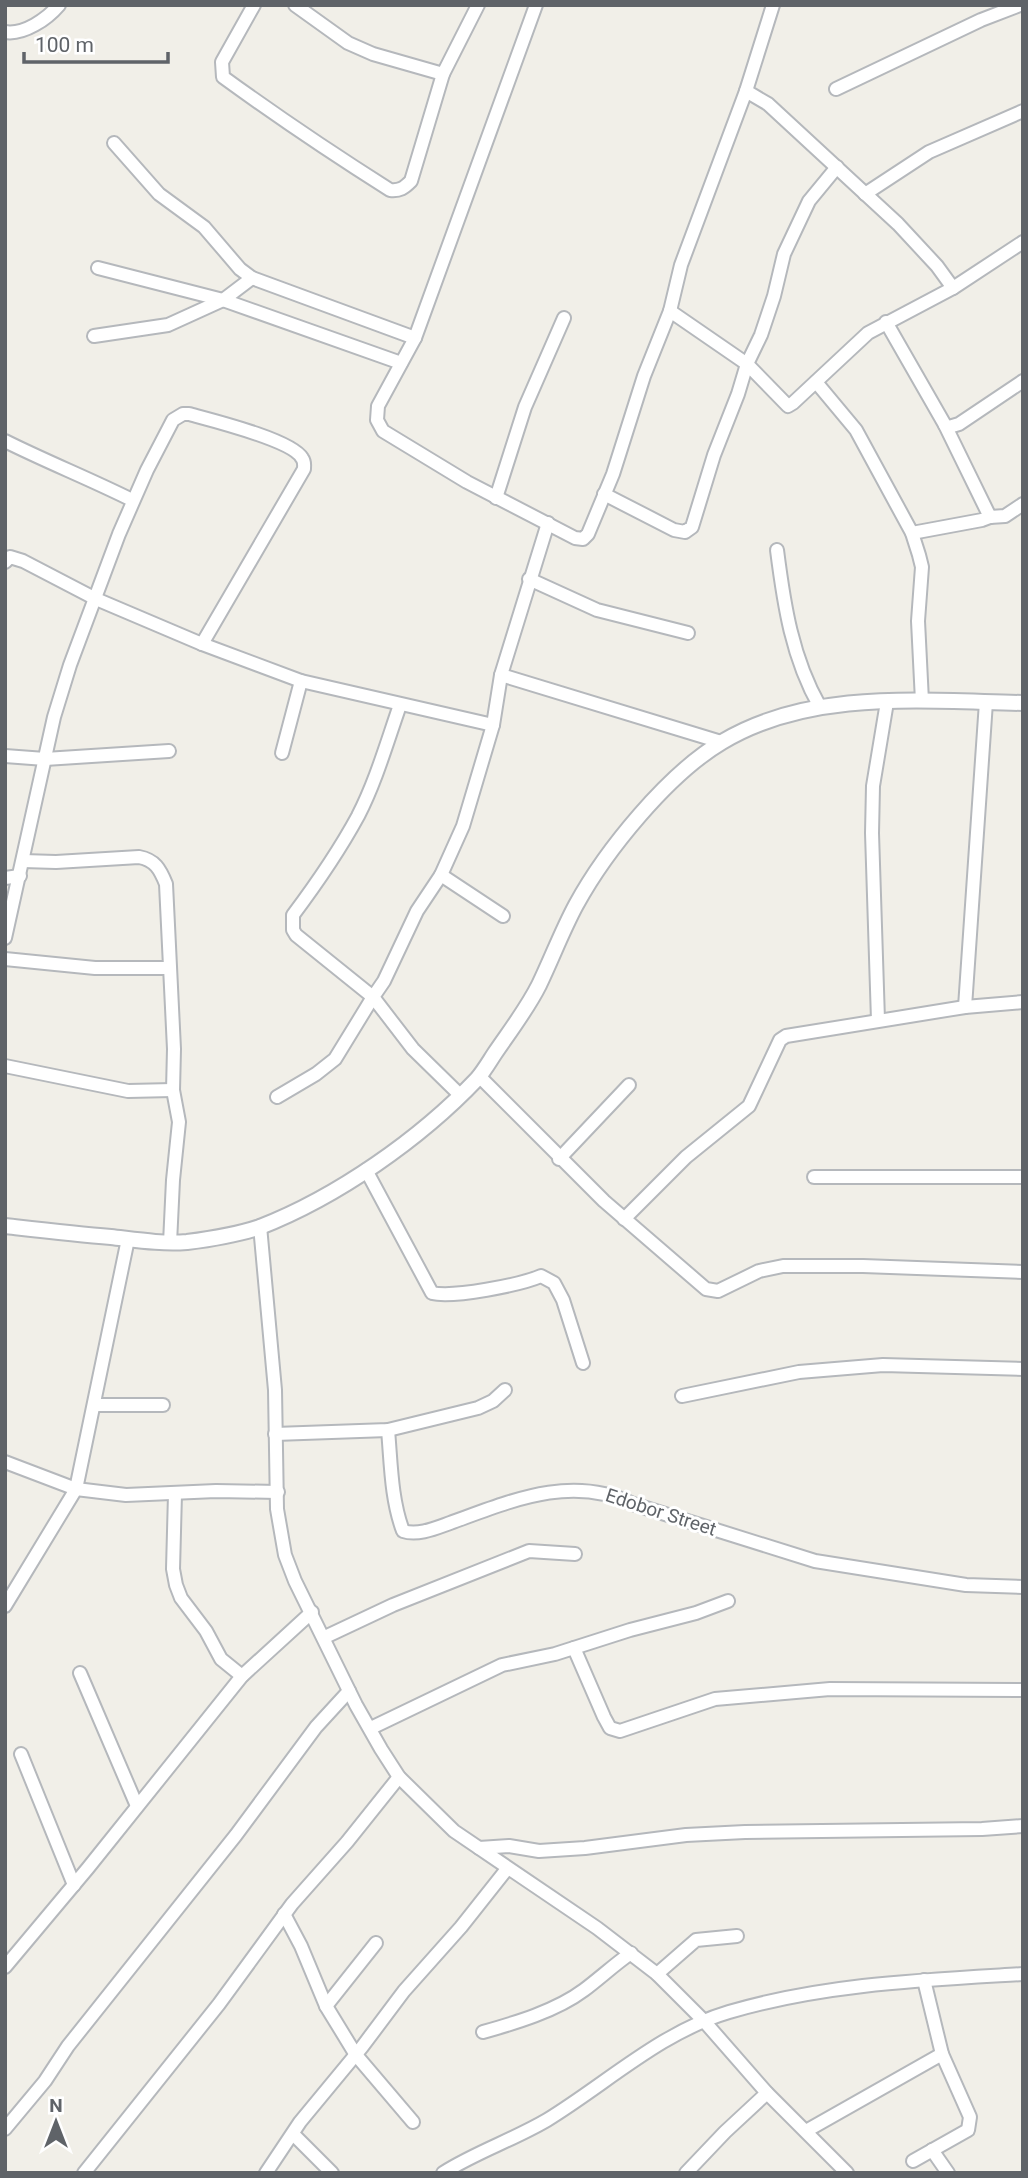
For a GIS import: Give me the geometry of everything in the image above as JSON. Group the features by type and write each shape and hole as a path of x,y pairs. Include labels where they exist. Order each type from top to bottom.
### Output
{"street":[{"path":"5,32 19,32 39,22 59,5"},
{"path":"254,5 222,62 223,77 277,116 390,190 397,191 411,181 443,74 478,5"},
{"path":"295,5 348,43 373,54 443,74"},
{"path":"536,5 415,338 378,406 377,420 383,431 496,498 575,538 583,539 588,534 604,494 644,376 670,311 681,265 746,91 773,5"},
{"path":"836,89 981,20 1020,5"},
{"path":"746,91 768,104 837,167 917,244 953,288"},
{"path":"865,194 929,152 1023,111"},
{"path":"114,143 159,194 213,234 240,269 252,278 415,338"},
{"path":"604,494 674,530 685,532 692,527 747,363 761,335 784,254 809,201 837,167"},
{"path":"670,311 747,363 788,406 857,342 886,321 953,288 1023,242"},
{"path":"98,268 223,300 401,363"},
{"path":"94,336 168,325 223,300 252,278"},
{"path":"496,498 525,407 564,318"},
{"path":"886,321 945,425 990,517"},
{"path":"945,425 949,427 959,424 1023,381"},
{"path":"816,382 856,430 912,533 922,567 918,621 922,701"},
{"path":"5,938 54,717 70,665 132,500 173,420 183,414 258,434 280,444 302,458 304,469 202,644"},
{"path":"5,441 132,500"},
{"path":"912,533 1005,516 1023,504"},
{"path":"277,1097 316,1074 335,1059 384,981 417,911 441,876 463,827 493,725 500,675 528,579 548,523"},
{"path":"777,550 781,589 791,635 806,682 820,707"},
{"path":"7,557 35,566 96,599 202,644 301,681 493,725"},
{"path":"528,579 597,610 688,633"},
{"path":"500,675 721,742"},
{"path":"282,753 301,681"},
{"path":"5,1226 170,1243 233,1235 307,1205 366,1170 426,1126 479,1076 537,988 576,906 612,849 667,788 721,742 760,724 820,707 922,701 1023,703"},
{"path":"878,1020 873,786 887,702"},
{"path":"965,1007 986,702"},
{"path":"400,705 377,773 359,814 329,865 293,915 292,923 296,935 373,997 413,1049 460,1095"},
{"path":"5,756 45,759 169,751"},
{"path":"23,861 56,862 139,857 156,864 166,884 174,1049 173,1090 179,1122 170,1243"},
{"path":"5,878 20,876"},
{"path":"441,876 503,916"},
{"path":"5,959 95,968 169,968"},
{"path":"624,1219 686,1157 749,1106 780,1040 795,1033 878,1020 965,1007 1023,1002"},
{"path":"5,1066 128,1091 173,1090"},
{"path":"479,1076 559,1158 624,1219 697,1283 714,1291 759,1271 783,1266 875,1266 1023,1272"},
{"path":"559,1158 629,1085"},
{"path":"366,1170 432,1293 458,1295 527,1282 541,1276 554,1283 563,1300 583,1363"},
{"path":"814,1177 1023,1177"},
{"path":"260,1226 275,1390 277,1509 285,1555 295,1581 349,1690 399,1777 454,1831 631,1952 657,1974 704,2021 767,2093 843,2169 829,2173"},
{"path":"5,1606 76,1489 128,1239"},
{"path":"682,1396 799,1373 883,1365 1023,1369"},
{"path":"275,1434 388,1430 478,1408 493,1401 505,1390"},
{"path":"95,1405 163,1405"},
{"name":"Edobor Street","path":"388,1430 400,1522 403,1531 411,1534 521,1498 587,1490 612,1494 634,1504 815,1561 966,1585 1023,1587"},
{"path":"5,1462 76,1489 126,1495 278,1492"},
{"path":"175,1494 173,1569 176,1585 181,1598 206,1631 221,1659 242,1676"},
{"path":"324,1637 393,1605 529,1551 575,1554"},
{"path":"371,1728 502,1665 555,1654 630,1630 696,1614 728,1601"},
{"path":"5,1967 242,1676 312,1612"},
{"path":"574,1648 610,1728 620,1731 715,1699 831,1689 1023,1690"},
{"path":"80,1673 137,1806"},
{"path":"5,2129 236,1835 316,1727 349,1690"},
{"path":"21,1754 74,1885"},
{"path":"84,2173 96,2167 284,1914 399,1777"},
{"path":"479,1848 509,1846 539,1851 585,1849 686,1835 1023,1826"},
{"path":"266,2173 300,2122 356,2055 404,1991 461,1927 507,1869"},
{"path":"284,1914 301,1945 326,2006 356,2055 412,2122"},
{"path":"657,1974 696,1940 737,1936"},
{"path":"326,2006 376,1943"},
{"path":"482,2032 521,2021 583,1991 631,1952"},
{"path":"443,2173 466,2158 546,2121 659,2045 704,2021 728,2012 842,1988 1023,1973"},
{"path":"913,2161 968,2130 970,2123 942,2054 924,1980"},
{"path":"806,2131 942,2054"},
{"path":"686,2173 767,2093"},
{"path":"293,2134 332,2173"},
{"path":"932,2150 948,2173"}]}
